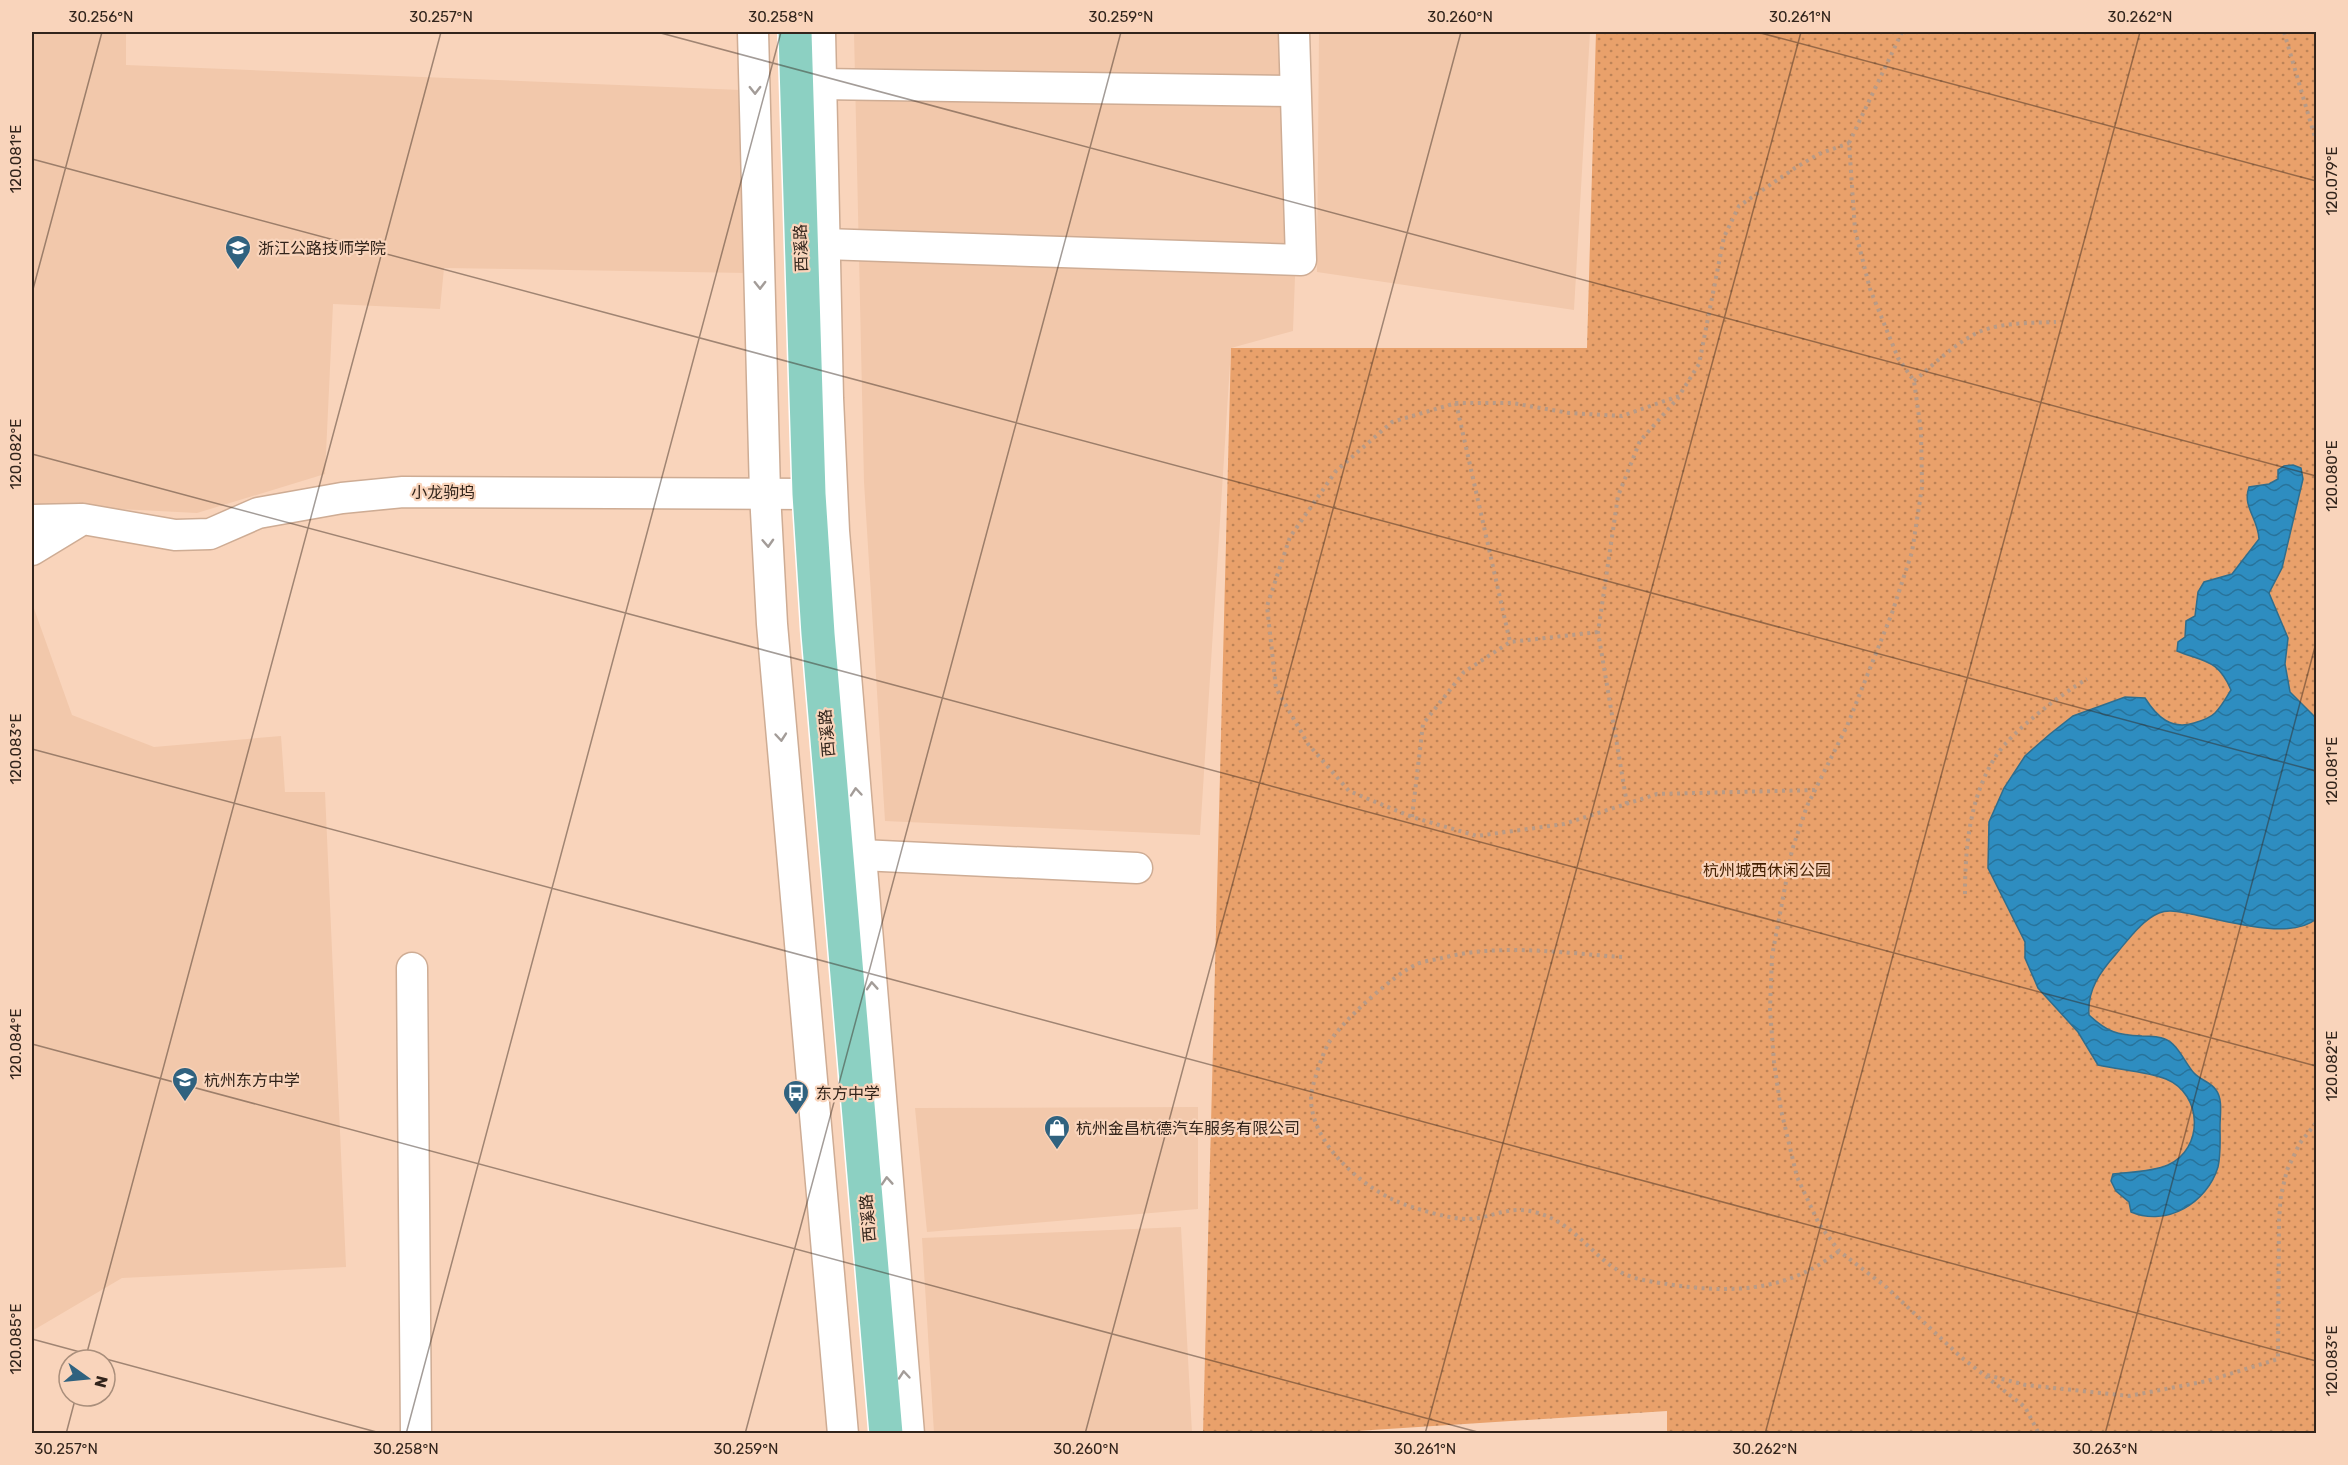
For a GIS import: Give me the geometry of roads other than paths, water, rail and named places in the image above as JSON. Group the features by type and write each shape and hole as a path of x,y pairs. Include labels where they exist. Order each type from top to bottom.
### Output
{"main road":[{"name":"西溪路","path":"774,32 788,493 866,1434"},
{"name":"西溪路","path":"795,32 788,493 818,634 886,1434"}],"street":[{"name":"西溪路","path":"753,32 788,493 772,624 843,1434"},
{"name":"西溪路","path":"820,32 828,398 834,531 909,1434"},
{"path":"824,244 1301,260 1294,91 1294,32"},
{"path":"820,84 1294,91"},
{"name":"小龙驹坞","path":"32,520 83,519 175,535 210,534 258,513 342,498 403,492 788,493"},
{"path":"32,550 83,519"},
{"path":"861,855 1137,867"},
{"path":"412,968 416,1434"}],"water":[{"path":"2293,465 2301,468 2303,479 2282,568 2269,593 2288,638 2285,664 2290,692 2316,718 2316,919 2305,925 2274,929 2179,912 2163,912 2141,925 2100,975 2092,989 2089,1015 2113,1032 2170,1041 2194,1073 2214,1087 2220,1098 2220,1157 2213,1180 2195,1201 2184,1209 2171,1214 2145,1216 2131,1212 2129,1202 2116,1191 2111,1181 2113,1174 2155,1169 2168,1165 2180,1157 2188,1147 2193,1135 2192,1109 2187,1097 2178,1086 2166,1079 2141,1072 2098,1065 2078,1032 2038,988 2025,958 2025,942 1988,868 1989,822 2004,788 2025,756 2073,716 2125,697 2145,698 2154,711 2165,720 2178,725 2186,725 2211,716 2224,702 2231,690 2221,672 2203,660 2177,651 2178,642 2185,637 2186,621 2195,616 2198,592 2204,582 2232,574 2259,539 2247,501 2249,487 2269,484 2278,479 2278,470 2284,466"}],"place":[{"name":"浙江公路技师学院","path":"238,271"},
{"name":"杭州东方中学","path":"185,1103"},
{"name":"东方中学","path":"796,1116"},
{"name":"杭州金昌杭德汽车服务有限公司","path":"1057,1151"}],"park label":[{"name":"杭州城西休闲公园","path":"1767,870"}]}
